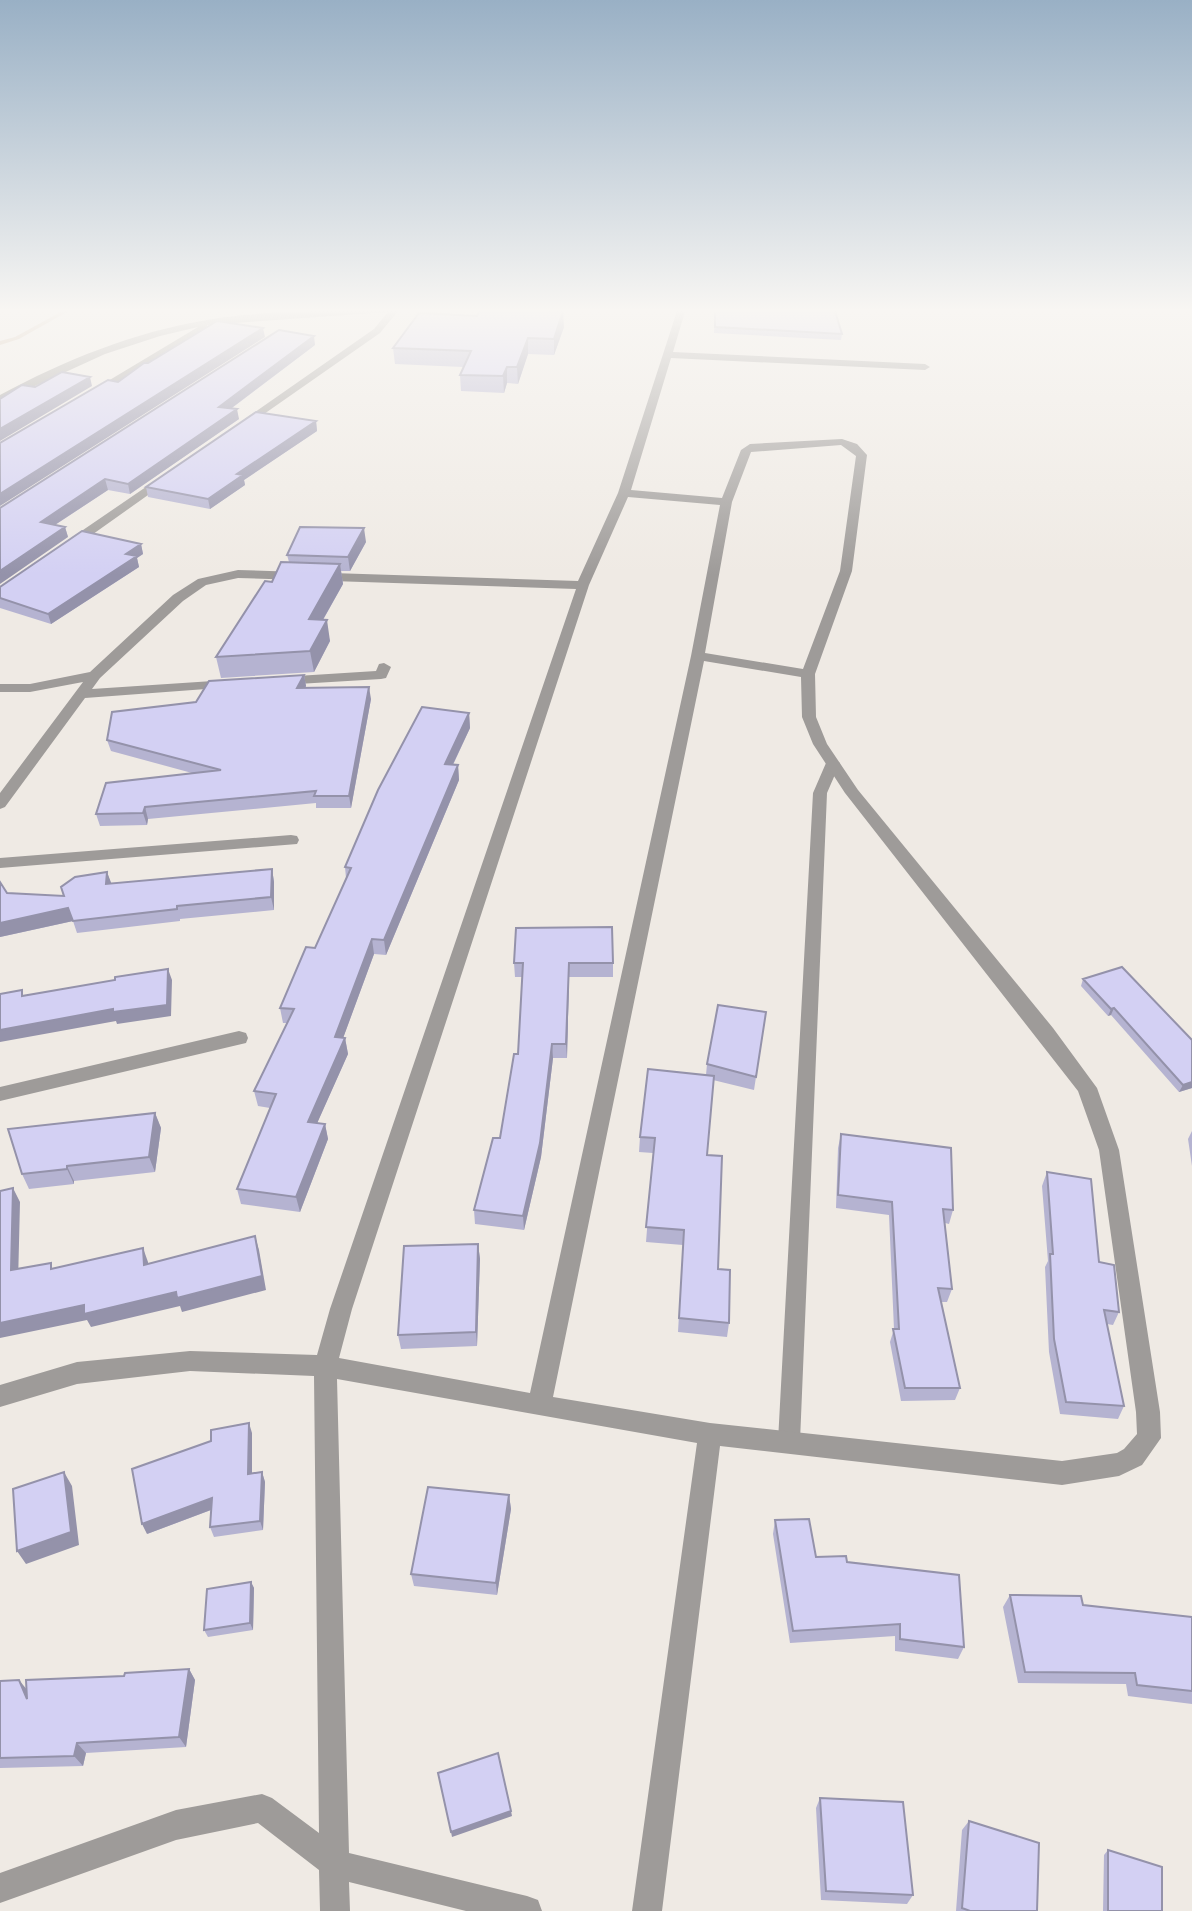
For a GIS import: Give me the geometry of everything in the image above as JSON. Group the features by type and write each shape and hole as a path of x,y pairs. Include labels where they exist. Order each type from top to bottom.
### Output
{"street":[{"path":"228,434 281,397"},
{"path":"335,1911 325,1366 341,1309 583,585 624,493 653,397"},
{"path":"0,1396 77,1373 190,1361 325,1366 539,1406 710,1434 1062,1472 1119,1464 1133,1457 1149,1438 1148,1412 1109,1150 1087,1088 853,793 820,744 809,717 808,674 846,571 862,455 853,446 842,442 750,447 746,450 726,502 698,656 539,1406"},
{"path":"57,553 171,474"},
{"path":"624,493 726,502"},
{"path":"0,804 95,675 178,598 202,582 238,574 583,585"},
{"path":"698,656 808,674"},
{"path":"270,681 381,674 384,667"},
{"path":"0,688 30,688 95,675"},
{"path":"81,694 243,683"},
{"path":"0,863 291,840"},
{"path":"0,1094 239,1038"},
{"path":"647,1911 710,1434"},
{"path":"0,1888 176,1825 262,1808 335,1864 527,1911"}],"lane":[{"path":"789,1441 820,793 833,763"}],"building":[{"path":"3,397 55,397 0,429 0,399"},
{"path":"79,397 153,397 0,494 0,443"},
{"path":"174,397 232,397 219,407 237,409 128,484 105,479 41,522 65,527 0,571 0,508"},
{"path":"256,412 316,421 237,474 243,475 208,499 146,487"},
{"path":"300,527 364,528 348,557 287,555"},
{"path":"82,531 141,544 126,554 137,556 48,614 0,598 0,587"},
{"path":"281,562 340,564 309,619 327,620 310,651 216,657 265,581 272,582"},
{"path":"304,675 297,688 369,687 349,796 314,796 316,791 145,807 143,813 96,814 106,783 221,770 107,740 112,712 196,702 209,681"},
{"path":"422,707 469,713 445,764 458,765 384,940 372,939 335,1037 345,1038 308,1122 325,1124 296,1197 237,1189 276,1094 254,1091 294,1009 280,1008 306,947 315,948 351,868 345,867 378,790"},
{"path":"272,869 271,897 177,906 177,909 73,921 68,908 0,923 0,882 7,893 64,896 61,887 75,877 107,872 106,884"},
{"path":"612,927 613,963 569,963 566,1044 552,1044 540,1143 523,1216 474,1210 493,1138 500,1138 514,1054 518,1054 523,963 514,963 516,928"},
{"path":"1122,967 1192,1040 1192,1082 1183,1085 1114,1008 1111,1009 1083,979"},
{"path":"168,969 167,1005 113,1012 113,1009 0,1030 0,994 22,990 22,996"},
{"path":"718,1005 766,1012 756,1077 707,1064"},
{"path":"648,1069 714,1076 707,1155 722,1156 718,1269 730,1270 729,1323 679,1318 684,1230 646,1227 655,1138 640,1137"},
{"path":"155,1113 149,1157 22,1174 8,1129"},
{"path":"841,1134 951,1148 953,1210 943,1209 952,1289 938,1288 960,1388 905,1388 893,1329 899,1329 892,1202 838,1195"},
{"path":"1047,1172 1091,1179 1099,1262 1114,1265 1119,1312 1104,1310 1124,1406 1066,1402 1054,1339 1050,1254 1053,1254"},
{"path":"13,1188 11,1270 51,1263 51,1269 143,1248 144,1265 255,1236 262,1276 177,1298 176,1292 84,1314 84,1305 0,1323 0,1191"},
{"path":"478,1244 476,1332 398,1335 404,1246"},
{"path":"249,1423 248,1474 262,1472 260,1521 210,1527 212,1498 142,1524 132,1469 211,1441 211,1430"},
{"path":"64,1472 71,1532 17,1551 13,1489"},
{"path":"428,1487 509,1495 496,1583 411,1574"},
{"path":"809,1519 816,1557 846,1556 847,1562 959,1575 964,1647 900,1639 900,1624 793,1631 775,1520"},
{"path":"251,1582 250,1623 204,1630 207,1589"},
{"path":"1010,1595 1081,1596 1083,1605 1192,1617 1192,1691 1137,1685 1135,1673 1025,1672"},
{"path":"189,1669 179,1737 77,1743 74,1756 0,1758 0,1681 19,1680 27,1699 26,1680 124,1676 125,1673"},
{"path":"498,1753 511,1811 451,1832 438,1773"},
{"path":"820,1798 903,1802 913,1895 826,1891"},
{"path":"969,1821 1039,1843 1037,1911 970,1911 962,1908"},
{"path":"1108,1850 1162,1867 1162,1911 1108,1911"}]}
